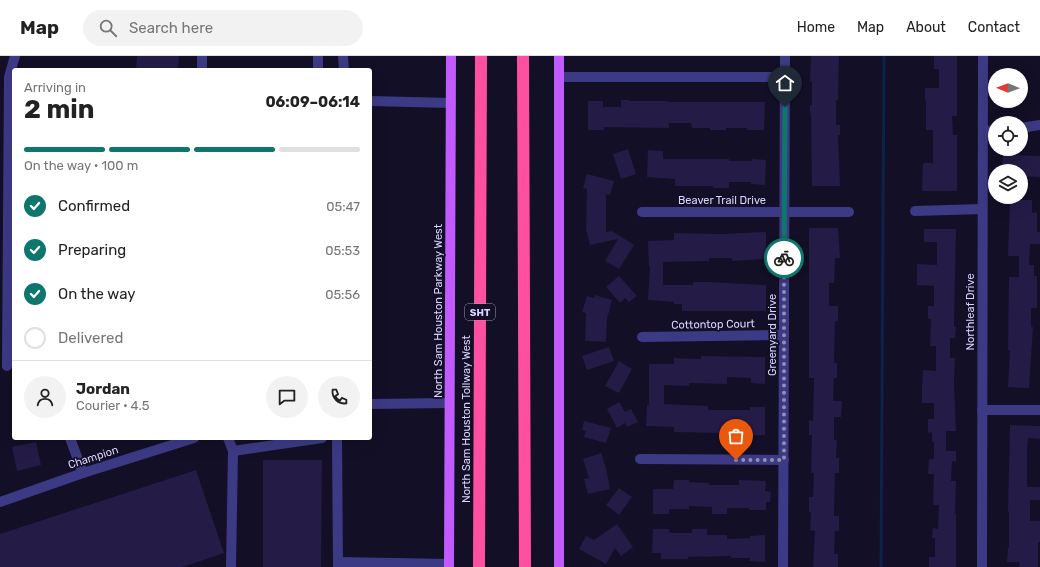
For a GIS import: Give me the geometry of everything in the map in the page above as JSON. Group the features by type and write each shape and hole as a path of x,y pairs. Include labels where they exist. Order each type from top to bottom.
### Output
{"highway":[{"name":"North Sam Houston Tollway West","path":"479,567 481,56"},
{"path":"523,56 526,567"}],"main road":[{"name":"North Sam Houston Parkway West","path":"449,566 451,56"},
{"path":"559,56 559,567"}],"street":[{"path":"7,366 4,217 11,146 9,77 15,56"},
{"path":"202,56 202,68"},
{"path":"318,56 318,68"},
{"path":"343,56 344,68"},
{"name":"Greenyard Drive","path":"783,567 785,56"},
{"name":"Northleaf Drive","path":"982,567 983,56"},
{"path":"559,77 785,77"},
{"path":"372,101 451,103"},
{"path":"1028,127 1040,125"},
{"path":"983,132 988,131"},
{"path":"915,210 982,209"},
{"name":"Beaver Trail Drive","path":"642,212 849,212"},
{"name":"Cottontop Court","path":"642,337 784,335"},
{"path":"372,404 449,403"},
{"path":"982,410 1040,410"},
{"path":"71,440 83,473"},
{"name":"Champion","path":"0,502 83,473 188,440"},
{"path":"229,440 233,451 231,567"},
{"path":"233,451 308,440"},
{"path":"338,440 338,564 449,566"},
{"path":"640,459 784,460"}],"building":[{"path":"137,56 179,56 178,68 136,68"},
{"path":"811,56 839,56 836,125 840,125 840,135 838,135 840,186 812,186 810,113 810,105 812,105 812,81 810,81"},
{"path":"934,56 957,56 957,116 952,116 953,135 957,135 957,191 922,191 923,163 933,163 933,130 926,130 925,88 939,88 939,69 934,69"},
{"path":"621,100 668,102 765,102 764,130 726,128 726,130 710,130 710,128 692,128 691,123 669,123 669,128 604,127 604,130 588,130 588,101 603,101 603,107 621,107"},
{"path":"628,149 636,174 621,179 613,154"},
{"path":"648,150 663,151 663,159 729,159 729,161 752,161 752,159 766,160 765,185 751,184 751,182 729,182 729,188 713,188 713,186 675,186 675,179 647,177"},
{"path":"1003,156 1040,156 1040,177 1028,176 1028,164 1002,164"},
{"path":"587,174 614,181 610,195 606,194 606,232 612,231 634,245 619,269 605,261 618,239 590,245 586,229 587,189 583,188"},
{"path":"1028,200 1032,200 1032,213 1037,212 1037,232 1040,232 1040,244 1030,244 1029,265 1034,265 1034,276 1037,276 1037,308 1031,308 1031,327 1033,327 1029,388 1008,387 1010,350 1008,350 1009,277 1019,277 1019,256 1008,256 1010,204 1028,204"},
{"path":"809,228 838,228 840,258 835,258 834,283 829,283 829,306 838,306 838,321 835,321 834,363 837,363 837,378 834,378 833,401 842,401 841,417 834,417 834,440 837,440 836,458 839,458 839,473 835,473 834,516 839,516 839,531 835,531 834,554 838,554 838,567 813,567 815,531 810,530 811,512 809,512 809,497 813,497 814,473 811,473 812,435 809,435 809,420 813,421 814,378 809,378"},
{"path":"924,229 956,229 954,327 956,327 955,338 950,338 950,358 955,358 954,383 956,431 946,431 946,451 956,451 956,462 952,461 951,481 956,481 956,567 929,567 929,557 935,557 935,538 932,538 933,528 938,529 939,505 933,505 934,474 928,474 929,459 934,459 934,442 932,442 932,432 928,433 928,419 934,419 934,403 922,403 922,388 923,370 936,371 936,346 930,346 931,319 928,319 928,306 934,306 934,286 917,285 917,264 937,265 937,242 924,242"},
{"path":"766,232 766,259 732,261 732,258 709,258 709,261 663,262 663,285 693,285 693,282 709,282 766,285 766,311 682,311 682,304 648,300 650,267 648,241 674,240 674,233 721,234"},
{"path":"619,276 637,296 629,302 625,298 620,303 606,287"},
{"path":"595,295 612,300 607,319 606,342 585,341 586,313 582,312 587,296 594,298"},
{"path":"609,347 614,361 587,370 582,356"},
{"path":"701,356 765,357 765,384 751,383 751,378 727,377 727,384 689,383 689,386 664,385 664,404 708,406 708,410 750,410 750,407 765,407 765,435 720,437 720,433 674,432 674,427 646,426 647,405 649,405 649,364 674,364 674,358 701,359"},
{"path":"619,361 632,369 619,393 605,386"},
{"path":"619,402 625,412 631,409 638,422 627,427 625,423 617,428 607,409"},
{"path":"584,421 611,428 606,443 584,437 586,431 582,430"},
{"path":"1010,425 1040,426 1040,439 1028,438 1027,451 1027,487 1040,487 1040,500 1030,500 1030,521 1040,521 1038,567 1019,567 1020,562 1007,562 1009,548 1008,512"},
{"path":"36,442 41,465 17,471 12,447"},
{"path":"601,453 606,468 610,489 588,494 584,479 589,478 583,459"},
{"path":"263,460 322,460 321,567 263,567"},
{"path":"196,470 224,553 182,567 0,567 0,534"},
{"path":"674,480 689,480 689,482 709,483 709,485 739,485 739,480 766,481 765,491 771,492 770,502 766,502 766,510 727,508 727,514 712,514 712,507 689,506 689,509 669,509 669,514 653,514 653,489 673,489"},
{"path":"619,488 632,497 619,515 606,505"},
{"path":"617,524 633,547 621,556 615,548 606,564 579,549 586,536 594,540"},
{"path":"653,529 669,529 670,533 692,533 692,529 707,529 707,535 727,535 727,539 750,538 750,536 765,535 765,562 750,561 750,558 731,558 731,556 661,559 661,553 652,553"}],"waterway":[{"path":"881,567 884,56"}],"way so far":[{"path":"736,460 784,460 784,258"}],"route":[{"path":"784,258 785,107"}]}
